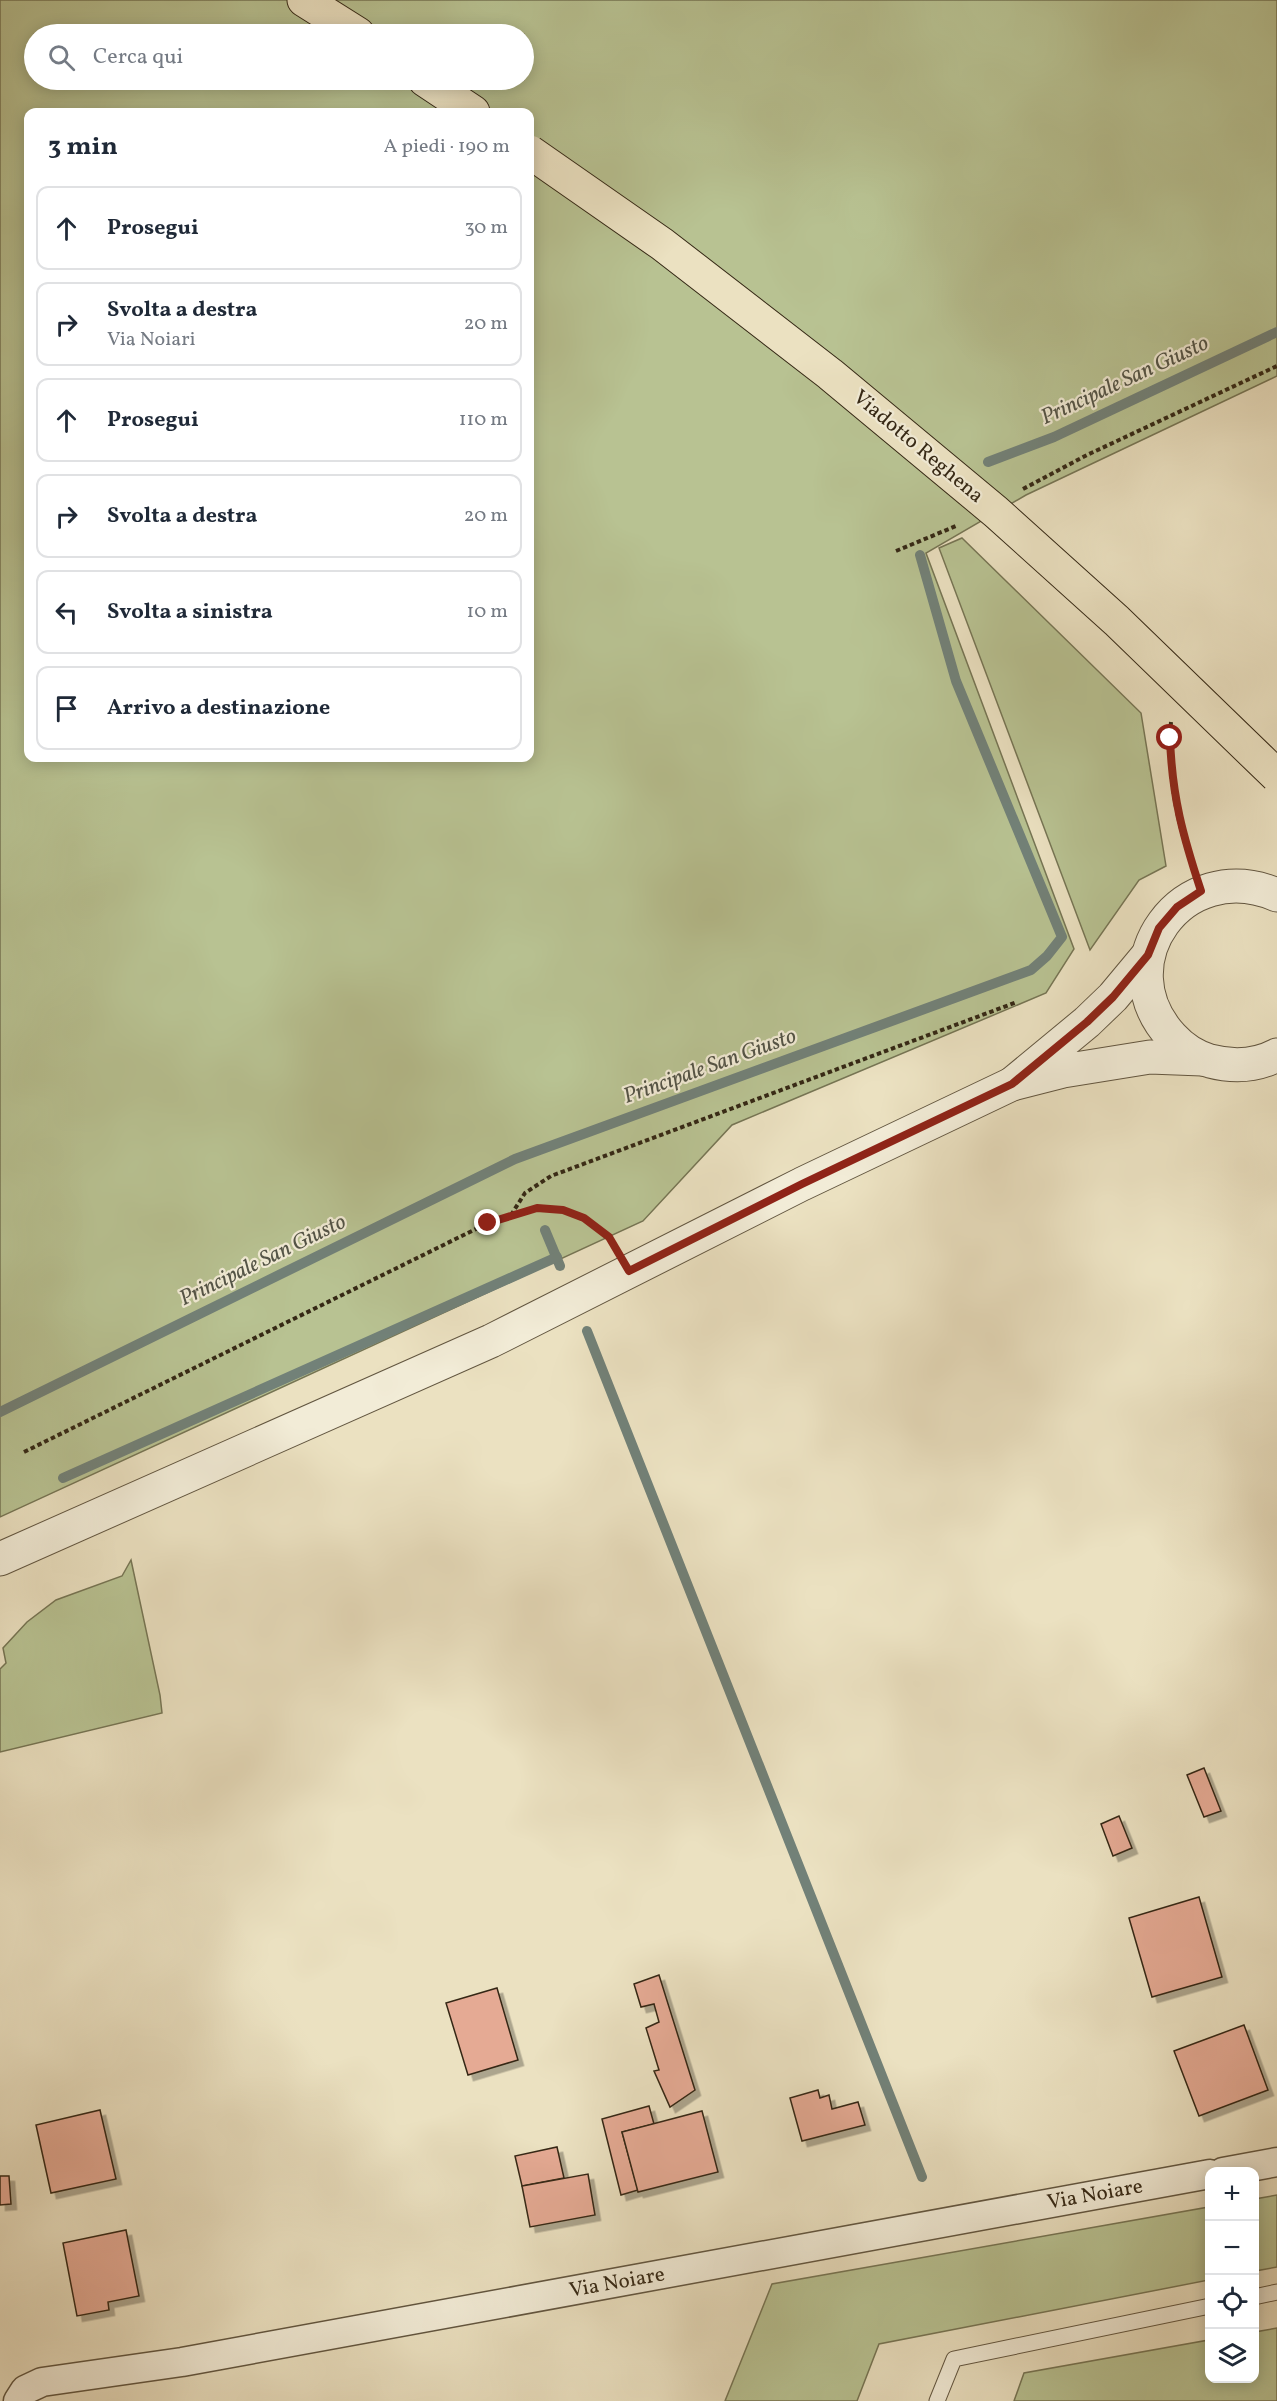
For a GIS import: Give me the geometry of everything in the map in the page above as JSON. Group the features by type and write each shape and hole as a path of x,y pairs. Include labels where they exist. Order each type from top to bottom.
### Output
{"highway":[{"path":"304,0 342,24"},
{"path":"440,90 467,108"},
{"name":"Viadotto Reghena","path":"534,155 662,244 830,374 977,496 1117,621 1277,776"}],"street":[{"path":"1202,1059 1180,1046 1163,1028 1151,1005 1146,980 1148,955 1159,928 1177,907 1201,891 1229,885 1258,886 1275,892"},
{"path":"1012,1084 1091,1018 1113,997 1148,955"},
{"path":"0,1559 491,1341 802,1184 1012,1084 1063,1071 1138,1058 1202,1059 1224,1064 1247,1065 1274,1059"},
{"path":"1250,2167 1277,2162"},
{"name":"Via Noiare","path":"22,2396 42,2382 182,2362 1205,2175"}],"lane":[{"path":"1259,2296 1277,2292"},
{"path":"938,2401 954,2359 1205,2307"}],"path":[{"path":"1013,495 1087,455 1277,366"},
{"path":"896,551 961,523"},
{"path":"1172,713 1171,778 1178,819 1201,891"},
{"path":"511,1216 525,1193 551,1176 1017,1002"},
{"path":"24,1452 488,1223 537,1208 563,1210 584,1218 609,1237 629,1271"}],"green space":[{"path":"0,0 1277,0 1277,376 1026,495 926,553 1074,949 1046,993 732,1125 643,1221 0,1517"},
{"path":"962,538 1141,713 1166,866 1139,880 1090,950 939,548"},
{"path":"131,1560 162,1713 0,1752 0,1669 6,1663 3,1648 27,1622 56,1600 122,1576"},
{"path":"1277,2195 1277,2267 1259,2270 1259,2221 1259,2198"},
{"path":"1205,2208 1205,2281 879,2344 857,2401 725,2401 772,2284"},
{"path":"1277,2328 1277,2401 1014,2401 1024,2373 1205,2341 1205,2383 1259,2383 1259,2331"}],"building":[{"path":"1204,1768 1221,1811 1204,1817 1187,1775"},
{"path":"1119,1816 1132,1848 1113,1856 1101,1824"},
{"path":"1199,1897 1222,1977 1152,1997 1129,1918"},
{"path":"659,1975 695,2090 670,2107 654,2071 659,2070 646,2028 659,2022 654,2004 641,2007 634,1984"},
{"path":"497,1988 518,2060 468,2075 446,2003"},
{"path":"1244,2025 1268,2090 1199,2116 1174,2051"},
{"path":"818,2090 820,2098 829,2095 832,2109 858,2102 865,2125 802,2141 790,2098"},
{"path":"649,2106 654,2124 622,2132 638,2190 621,2195 602,2119"},
{"path":"100,2110 116,2179 51,2193 36,2125"},
{"path":"702,2111 718,2172 638,2192 622,2132"},
{"path":"557,2147 564,2178 522,2186 515,2156"},
{"path":"588,2174 595,2215 530,2227 522,2186"},
{"path":"0,2176 9,2176 11,2204 0,2205"},
{"path":"126,2230 139,2296 108,2302 109,2310 77,2316 63,2243"}],"waterway":[{"name":"Principale San Giusto","path":"988,462 1054,437 1277,332"},
{"name":"Principale San Giusto","path":"0,1412 515,1159 1031,970 1047,956 1062,937 956,681 920,555"},
{"path":"545,1230 560,1266"},
{"path":"63,1478 557,1257"},
{"path":"587,1331 922,2177"}],"route":[{"path":"488,1223 537,1208 563,1210 584,1218 609,1237 629,1271 802,1184 1012,1084 1087,1022 1113,997 1148,955 1159,928 1177,907 1201,891 1178,819 1171,778 1170,738"}]}
